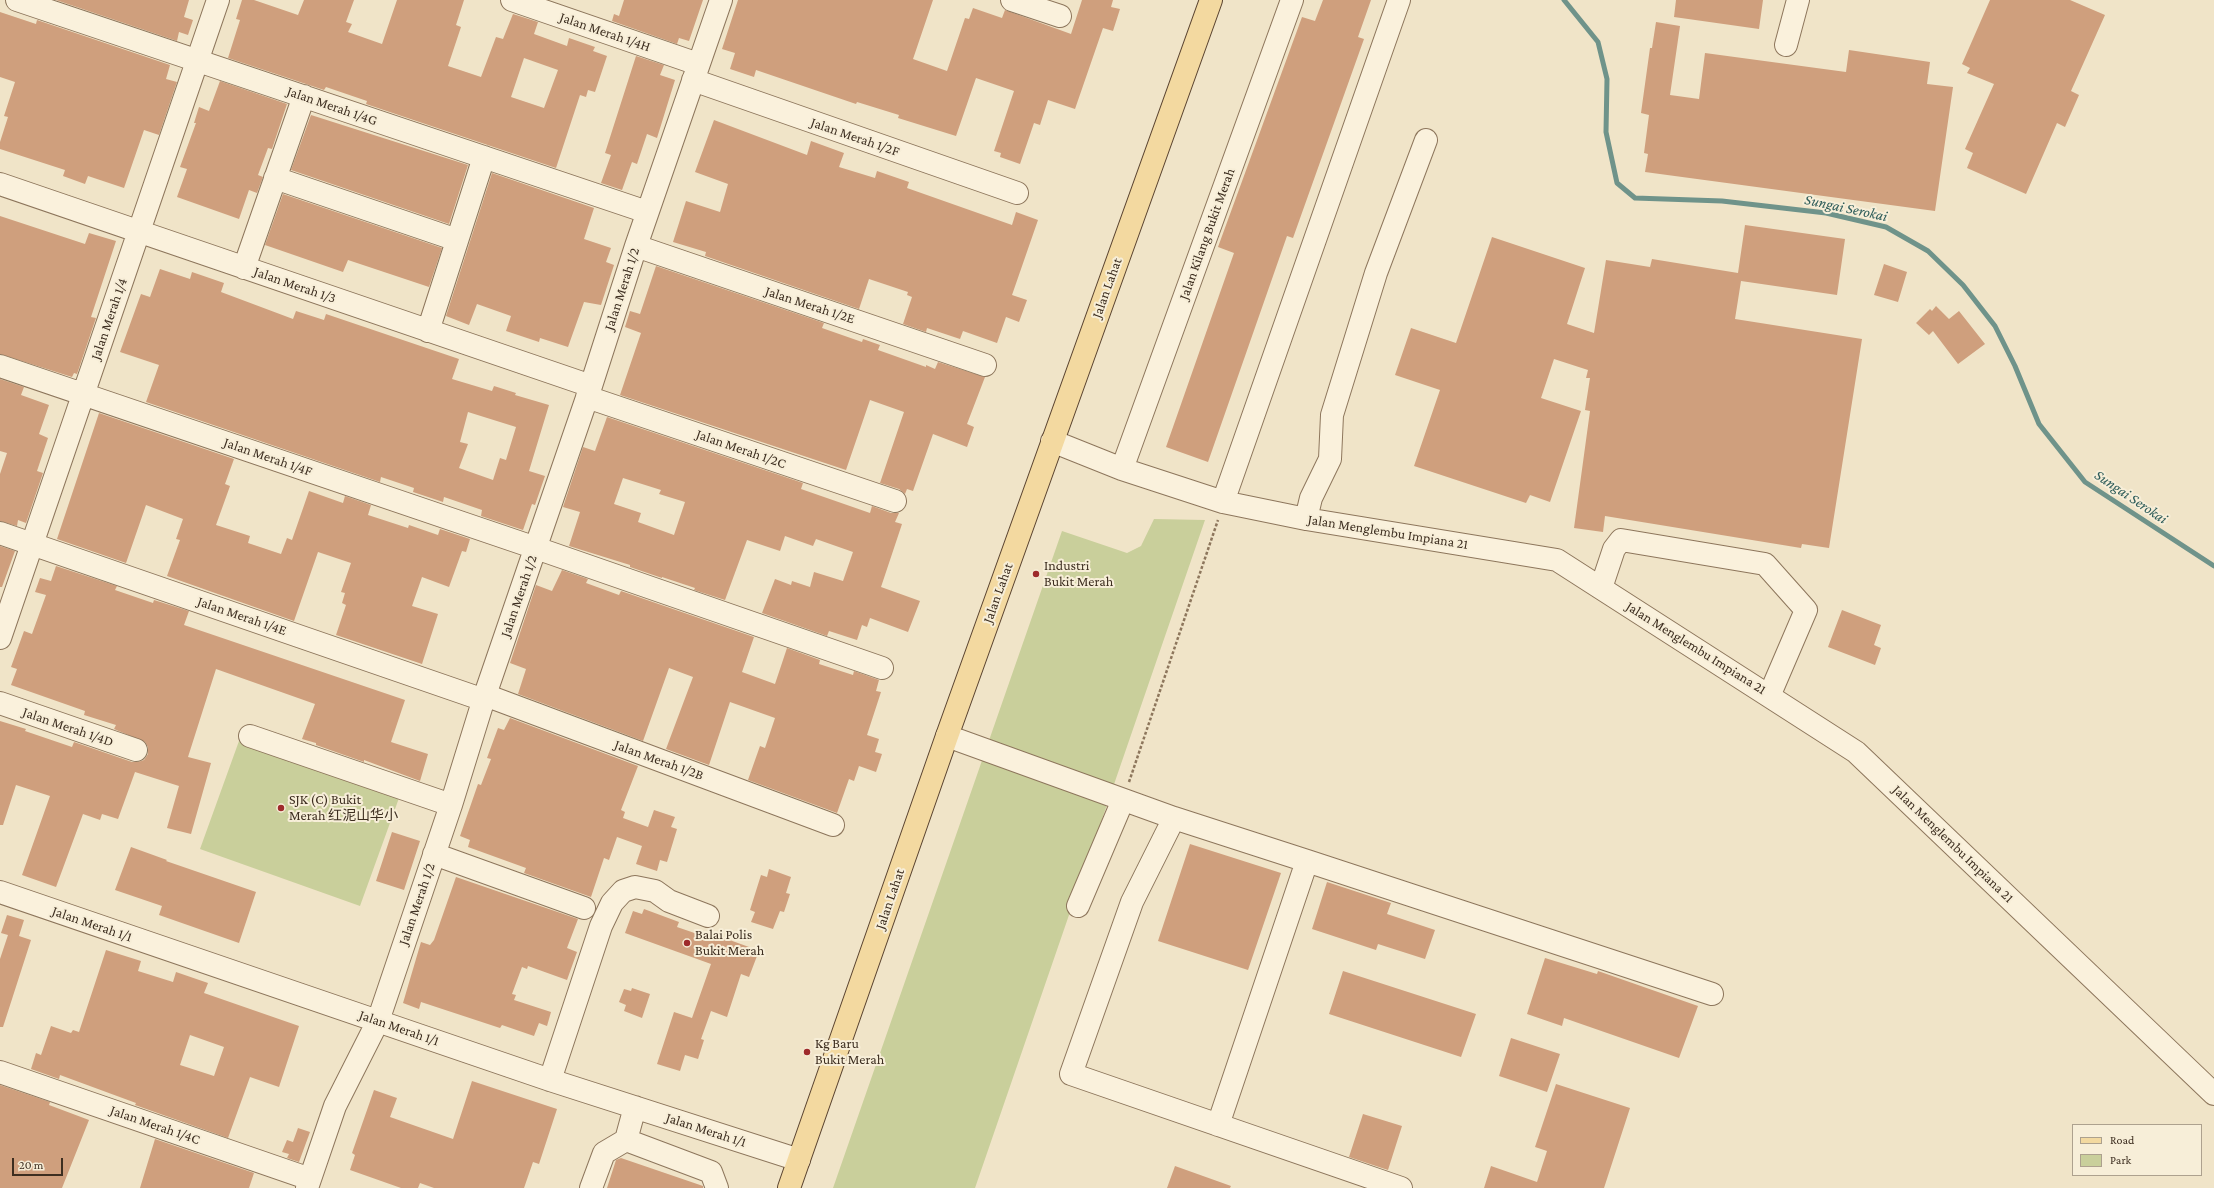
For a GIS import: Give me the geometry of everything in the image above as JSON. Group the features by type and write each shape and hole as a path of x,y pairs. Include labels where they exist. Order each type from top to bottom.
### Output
{"main road":[{"name":"Jalan Lahat","path":"789,1188 947,736 1211,0"}],"street":[{"name":"Jalan Merah 1/4G","path":"17,0 647,212"},
{"name":"Jalan Merah 1/4","path":"0,638 218,0"},
{"name":"Jalan Merah 1/4H","path":"512,0 696,72"},
{"name":"Jalan Merah 1/2","path":"309,1183 336,1106 378,1021 451,805 485,697 589,392 647,212 721,0"},
{"path":"1012,0 1060,16"},
{"name":"Jalan Kilang Bukit Merah","path":"1122,469 1292,0"},
{"path":"1223,502 1399,0"},
{"path":"1786,45 1798,0"},
{"name":"Jalan Merah 1/2F","path":"696,72 1017,193"},
{"path":"244,268 304,96"},
{"path":"1306,519 1311,498 1330,458 1332,415 1376,272 1426,140"},
{"path":"428,331 484,157"},
{"path":"275,178 457,240"},
{"name":"Jalan Merah 1/3","path":"0,184 428,331 589,392"},
{"name":"Jalan Merah 1/2E","path":"636,246 985,365"},
{"name":"Jalan Merah 1/4F","path":"0,366 536,548"},
{"name":"Jalan Merah 1/2C","path":"589,392 894,501"},
{"name":"Jalan Menglembu Impiana 21","path":"1052,441 1122,469 1223,502 1306,519 1557,560 1770,694 1856,752 2214,1094"},
{"name":"Jalan Merah 1/4E","path":"0,533 485,697"},
{"path":"1601,588 1614,549 1621,540 1765,564 1806,610 1770,694"},
{"path":"536,548 882,668"},
{"name":"Jalan Merah 1/2B","path":"485,697 833,825"},
{"name":"Jalan Merah 1/4D","path":"0,703 136,750"},
{"path":"250,736 451,805"},
{"path":"947,736 1174,818 1712,994"},
{"path":"1078,906 1123,800"},
{"path":"1174,818 1132,902 1071,1074 1401,1188"},
{"path":"434,854 584,908"},
{"path":"1218,1125 1306,861"},
{"path":"550,1080 601,926 612,903 623,891 635,887 655,891 669,900 708,916"},
{"name":"Jalan Merah 1/1","path":"0,892 550,1080 799,1160"},
{"name":"Jalan Merah 1/4C","path":"0,1072 309,1183"},
{"path":"591,1188 604,1153 626,1140 635,1107"},
{"path":"626,1140 711,1172 717,1188"}],"path":[{"path":"1123,800 1223,502"}],"green space":[{"path":"1154,519 1205,520 975,1188 833,1188 1062,531 1127,553 1141,546"},
{"path":"239,741 399,798 360,906 200,849"}],"building":[{"path":"56,0 189,0 184,17 193,20 188,35 179,32 177,41"},
{"path":"242,0 254,0 298,15 304,0 354,0 346,22 352,24 348,32 382,44 397,0 464,0 456,25 461,27 448,66 481,77 496,37 503,39 513,14 538,22 534,34 567,46 569,38 595,47 593,51 607,56 595,92 588,90 586,97 580,95 556,168 366,104 367,101 326,87 324,90 228,58 240,20 236,19","holes":["524,58 558,70 544,108 511,97"]},
{"path":"624,0 703,0 689,41 679,38 677,44 612,21 614,14 619,16"},
{"path":"738,0 933,0 913,59 947,71 965,18 969,19 973,8 1002,18 1005,10 1071,34 1082,0 1113,0 1111,7 1120,9 1113,31 1103,28 1075,109 1048,100 1040,125 1034,123 1020,164 1000,157 1001,153 994,151 1014,91 976,78 956,136 898,118 899,115 857,102 856,104 756,70 754,77 730,69 735,53 722,49"},
{"path":"1323,0 1371,0 1358,37 1364,39 1293,238 1287,236 1208,462 1166,447 1234,253 1218,247 1302,17 1315,21"},
{"path":"1676,0 1763,0 1759,29 1674,17"},
{"path":"1990,0 2070,0 2105,15 2071,91 2079,95 2065,127 2057,123 2026,194 1967,168 1973,153 1965,149 1994,84 1967,73 1970,68 1962,64"},
{"path":"0,12 36,24 37,20 170,65 166,79 177,82 159,135 144,130 124,188 88,176 85,184 63,176 65,170 0,149 0,142 8,117 4,116 15,82 0,77"},
{"path":"1656,22 1680,26 1670,95 1699,99 1705,53 1846,72 1849,50 1930,62 1927,84 1953,87 1935,211 1645,172 1648,154 1644,153 1649,115 1641,113 1650,48 1652,48"},
{"path":"636,56 664,65 660,75 675,80 657,138 647,134 637,164 632,162 622,190 601,183 611,155 605,153"},
{"path":"220,81 287,104 272,149 268,148 258,175 263,177 257,193 249,190 239,219 177,197 187,169 180,167 196,123 194,123 199,107 209,111"},
{"path":"311,115 468,165 449,224 291,170"},
{"path":"714,120 807,155 811,141 844,153 839,167 875,178 877,171 909,182 907,188 1012,225 1016,212 1038,220 1012,295 1027,300 1019,322 1006,317 997,343 963,331 960,339 927,328 926,332 903,324 912,297 907,295 908,292 869,279 859,309 705,256 706,252 673,242 686,201 720,212 728,184 695,172"},
{"path":"492,173 594,208 584,239 611,248 606,262 614,265 601,305 584,302 568,347 540,338 539,342 506,331 511,316 477,304 469,325 446,316"},
{"path":"283,194 442,248 429,287 348,260 343,272 265,245"},
{"path":"0,216 85,244 89,233 116,241 91,317 96,318 77,374 74,373 72,377 0,354"},
{"path":"1745,225 1845,239 1837,295 1741,281 1735,319 1862,339 1829,548 1802,544 1801,548 1605,516 1603,532 1574,528 1590,411 1585,410 1590,378 1586,378 1588,370 1554,359 1541,398 1581,411 1550,502 1530,495 1526,503 1414,466 1440,390 1395,375 1411,328 1456,343 1492,237 1585,268 1567,324 1594,333 1606,260 1650,267 1652,259 1738,273"},
{"path":"1884,264 1907,272 1898,302 1874,295"},
{"path":"656,266 824,323 822,328 862,342 863,339 880,345 878,350 926,367 926,365 935,369 938,362 985,377 967,424 974,427 967,447 933,434 913,491 907,489 905,494 899,489 880,483 904,412 870,400 846,470 620,395 641,333 625,327 630,311 640,314"},
{"path":"160,269 190,279 192,272 224,283 221,292 293,319 296,311 324,320 326,314 459,359 452,379 492,391 494,386 516,393 515,395 549,405 529,471 545,476 535,505 532,504 523,530 481,516 482,510 444,497 443,502 413,492 414,488 381,477 380,482 146,402 159,365 120,352 141,294 150,297","holes":["468,412 516,427 506,460 500,458 493,480 459,468 468,444 460,442"]},
{"path":"1936,306 1949,319 1959,311 1985,344 1958,364 1933,331 1929,335 1916,323 1930,309 1932,311"},
{"path":"0,379 24,387 21,395 49,405 39,434 48,438 37,471 43,473 26,523 18,520 17,526 0,521 0,474 7,453 0,451"},
{"path":"99,413 234,459 225,484 230,486 216,525 250,536 248,543 281,554 287,538 292,540 309,491 343,503 345,496 371,505 368,515 408,528 409,525 438,535 440,529 470,539 466,552 462,551 449,587 422,577 412,606 438,614 422,664 336,635 346,605 342,603 345,593 341,592 351,563 318,552 294,621 167,576 180,540 176,539 183,519 146,505 126,563 57,539"},
{"path":"607,417 803,483 801,489 870,513 872,506 891,513 899,513 895,522 902,524 881,587 920,601 908,632 870,618 867,627 862,625 857,640 829,631 827,636 762,613 775,579 791,585 792,581 810,587 814,572 843,581 853,552 816,539 813,546 785,536 780,551 747,540 725,600 694,590 695,588 630,567 630,565 569,546 580,512 563,507 583,447 595,451","holes":["623,478 661,490 659,494 685,502 674,535 638,522 641,513 614,504"]},
{"path":"0,546 15,551 2,587 0,587"},
{"path":"56,566 117,586 115,590 153,603 154,600 189,611 184,625 405,700 391,742 428,754 420,781 302,739 315,704 216,669 188,757 211,763 191,834 167,828 179,786 135,772 118,819 102,814 100,820 83,814 56,887 22,875 50,796 16,785 3,825 0,825 0,721 26,729 25,731 72,747 74,742 132,762 144,760 148,754 148,747 145,742 114,729 116,725 84,715 85,711 11,685 17,669 11,667 24,631 32,634 46,595 35,592 40,578 51,581"},
{"path":"562,570 588,579 586,583 619,595 621,591 754,637 742,672 775,684 787,648 820,660 819,664 853,675 854,671 879,680 876,691 881,692 867,735 879,739 875,752 882,754 876,772 859,766 854,781 849,779 837,813 748,780 760,746 765,748 775,718 730,702 709,765 666,749 693,677 669,668 643,741 518,694 526,669 510,663 536,585 552,591"},
{"path":"1842,610 1881,625 1874,645 1881,648 1875,665 1828,647"},
{"path":"510,718 638,766 621,810 625,812 623,818 648,827 654,810 675,817 671,827 677,829 667,862 660,860 657,871 636,864 642,846 617,837 609,860 604,858 591,897 524,873 526,868 468,847 470,840 460,836 478,784 481,785 491,759 487,758 498,728 504,730"},
{"path":"392,832 420,841 404,890 376,881"},
{"path":"1190,844 1281,873 1248,970 1158,941"},
{"path":"131,847 167,860 166,861 256,892 239,943 159,915 162,906 115,890"},
{"path":"769,869 791,877 786,893 790,894 784,912 780,911 773,929 751,922 755,912 750,910 761,875 767,877"},
{"path":"456,877 578,919 567,948 577,952 567,980 528,966 527,969 522,967 512,994 516,995 514,1000 551,1012 547,1026 539,1023 534,1036 502,1025 500,1028 421,1002 419,1009 403,1003 421,942 430,945 434,940"},
{"path":"1327,882 1391,903 1387,914 1435,930 1425,959 1378,944 1376,950 1312,929"},
{"path":"644,909 679,922 677,927 712,939 713,934 749,947 747,952 757,956 749,977 741,974 727,1017 711,1011 701,1039 704,1040 698,1059 685,1055 680,1071 657,1064 674,1012 692,1018 711,964 625,933 633,911 642,914"},
{"path":"7,915 24,920 19,936 31,940 3,1027 0,1027 0,959 8,935 1,933"},
{"path":"106,950 141,961 138,971 173,982 176,972 208,983 204,993 299,1026 279,1087 250,1077 228,1138 135,1105 136,1103 60,1075 59,1079 31,1069 36,1053 41,1055 51,1026 71,1033 73,1030 79,1032","holes":["190,1035 224,1047 214,1076 180,1065"]},
{"path":"1545,958 1597,974 1598,971 1698,1006 1679,1058 1564,1018 1562,1026 1527,1014"},
{"path":"1343,971 1476,1014 1461,1057 1329,1014"},
{"path":"632,988 650,994 642,1018 624,1011 626,1005 619,1002 624,989 631,991"},
{"path":"1511,1038 1560,1054 1547,1092 1499,1076"},
{"path":"472,1081 557,1109 539,1164 533,1162 524,1188 434,1188 420,1183 418,1188 401,1188 350,1170 355,1155 352,1153 374,1090 397,1098 390,1117 453,1139"},
{"path":"1556,1084 1630,1108 1604,1188 1484,1188 1491,1166 1537,1182 1547,1151 1535,1147"},
{"path":"0,1085 50,1102 49,1105 89,1120 62,1188 0,1188"},
{"path":"1363,1114 1402,1126 1388,1170 1349,1157"},
{"path":"298,1128 310,1132 299,1162 287,1158 289,1154 282,1152 287,1140 293,1142"},
{"path":"155,1139 254,1173 249,1188 140,1188"},
{"path":"621,1158 703,1186 703,1188 607,1188 616,1160"},
{"path":"1175,1166 1231,1186 1230,1188 1167,1188"}],"waterway":[{"name":"Sungai Serokai","path":"1564,0 1598,42 1607,79 1606,132 1617,183 1635,198 1722,201 1826,213 1886,227 1928,251 1963,285 1995,326 2015,366 2039,424 2085,482 2214,566"}],"place":[{"name":"Industri Bukit Merah","path":"1036,574"},
{"name":"SJK (C) Bukit Merah 红泥山华小","path":"281,808"},
{"name":"Balai Polis Bukit Merah","path":"687,943"},
{"name":"Kg Baru Bukit Merah","path":"807,1052"}]}
